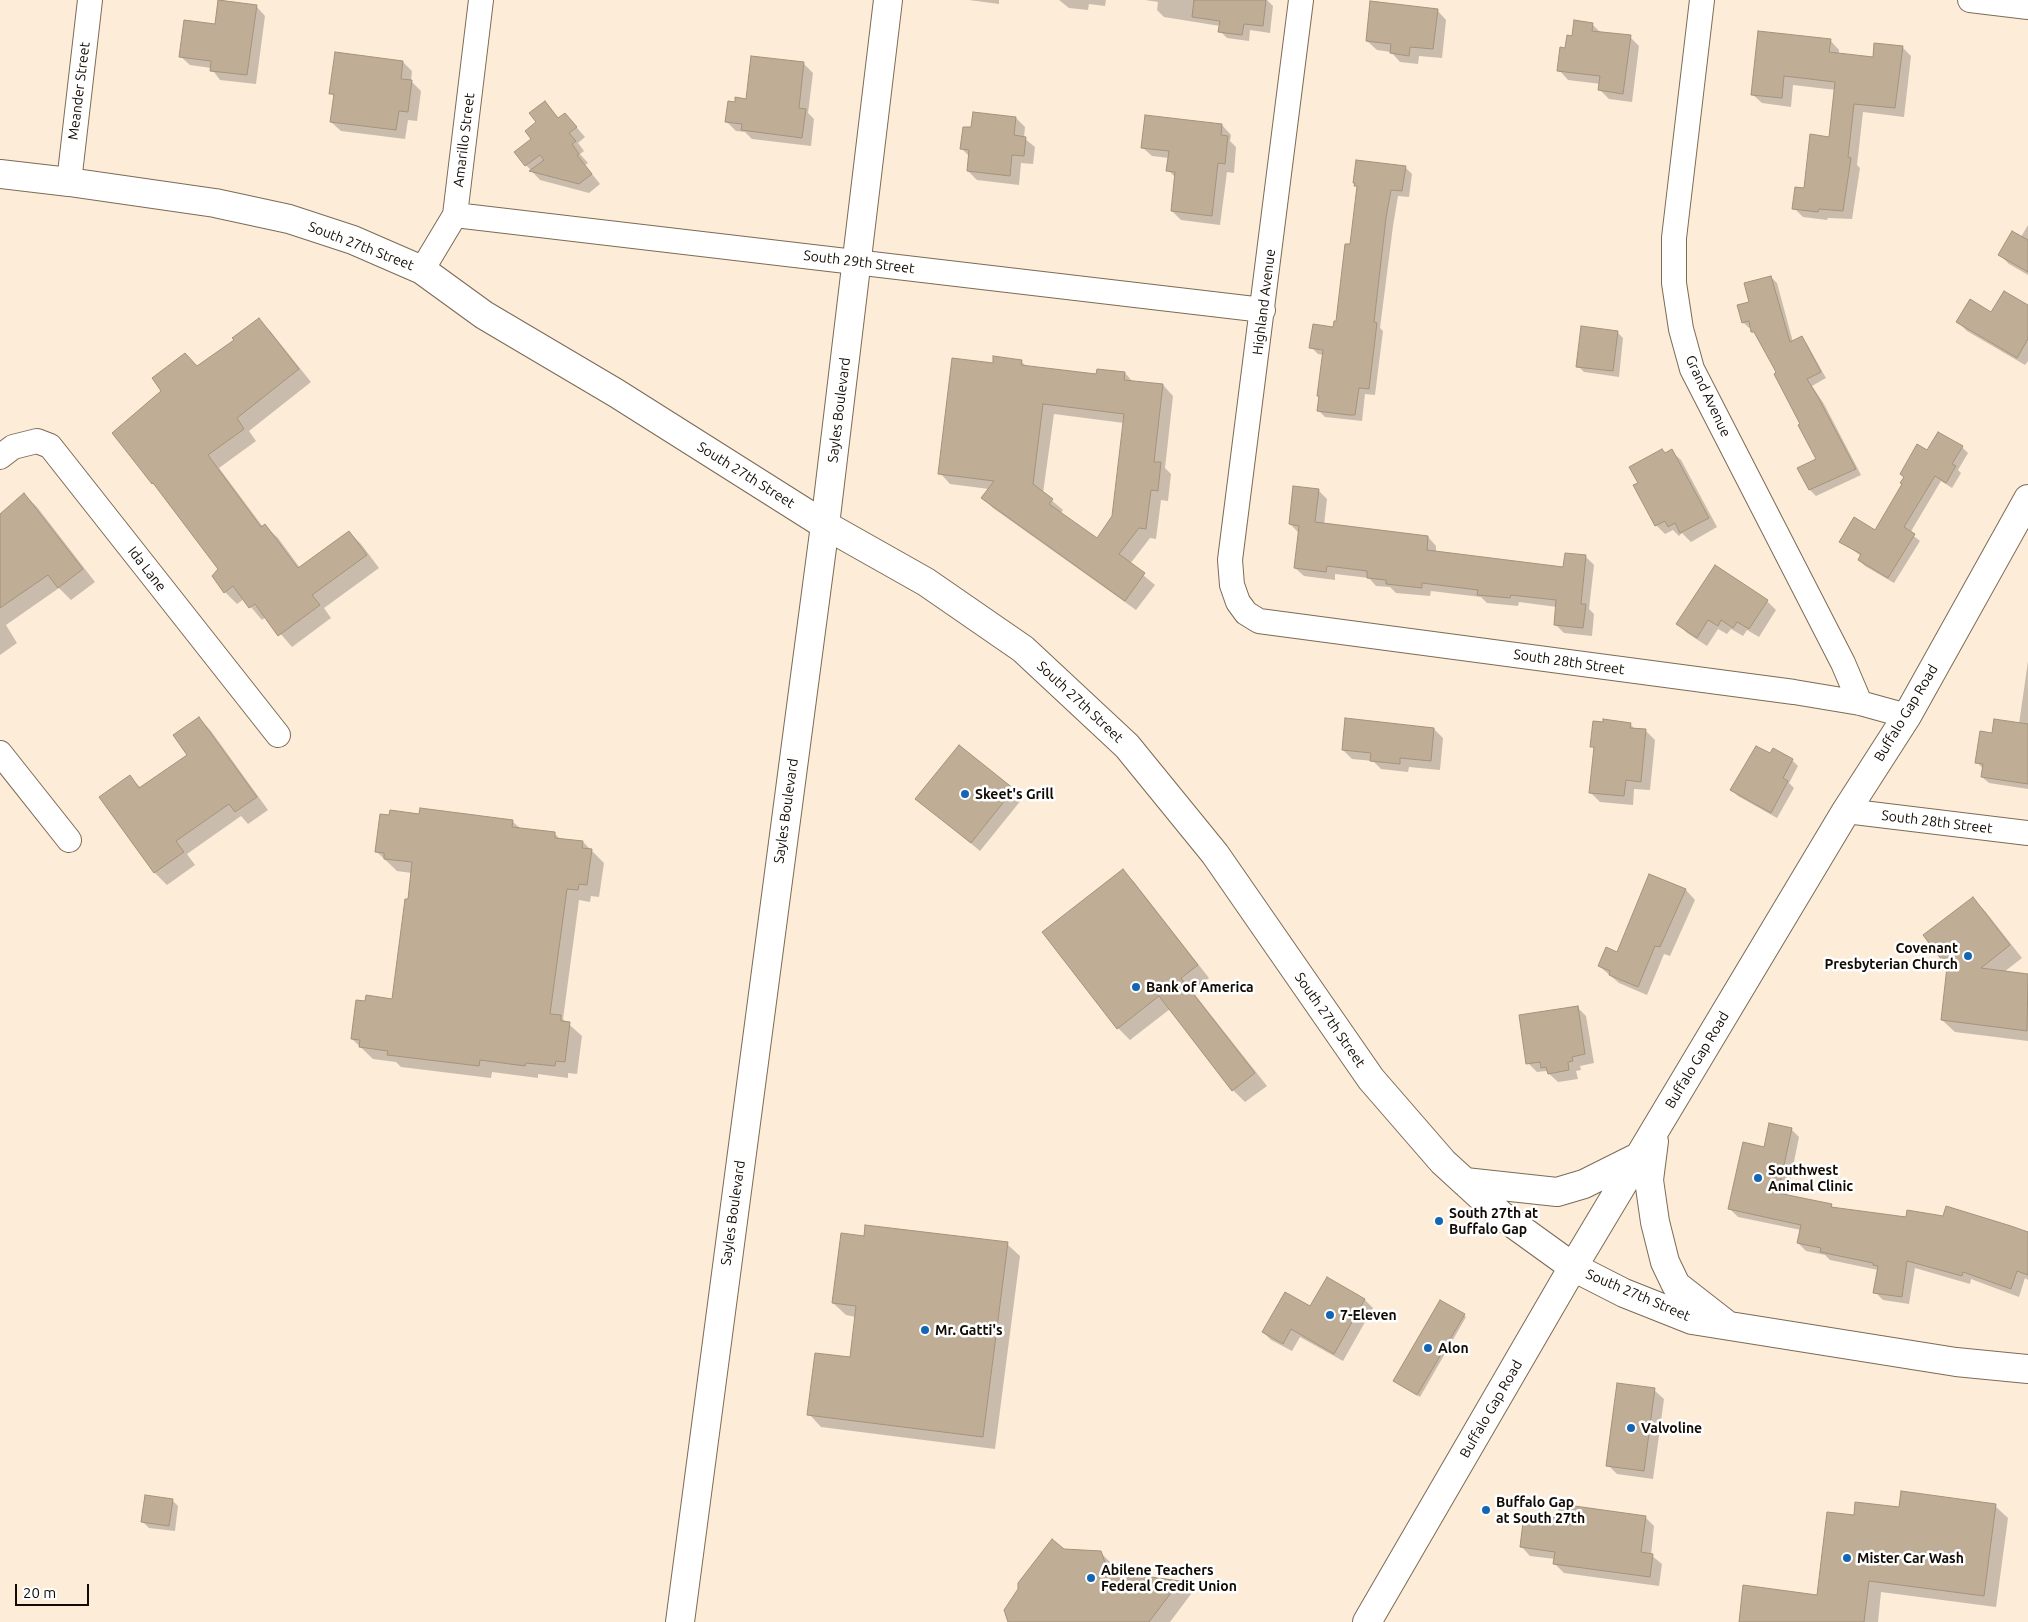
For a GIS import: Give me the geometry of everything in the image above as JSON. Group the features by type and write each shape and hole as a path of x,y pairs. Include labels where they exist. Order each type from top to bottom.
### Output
{"main road":[{"name":"Sayles Boulevard","path":"680,1622 825,525 888,0"},
{"name":"South 27th Street","path":"0,174 215,203 289,219 353,240 422,270 484,315 616,393 825,525 926,582 1023,649 1127,746 1216,854 1371,1079 1443,1162 1501,1215 1573,1267 1624,1293 1692,1320 1956,1362 2028,1369"},
{"name":"Buffalo Gap Road","path":"1367,1622 1573,1267 1846,811 1907,716 2028,499"},
{"path":"1655,1130 1649,1180 1655,1222 1665,1262 1676,1285 1730,1326"},
{"path":"1465,1182 1558,1192 1584,1184 1640,1156"}],"street":[{"name":"Meander Street","path":"69,182 90,0"},
{"name":"Amarillo Street","path":"422,270 455,215 481,0"},
{"name":"Highland Avenue","path":"1238,602 1232,585 1230,560 1301,0"},
{"name":"Grand Avenue","path":"1702,0 1674,238 1674,283 1681,329 1692,369 1843,663 1860,703"},
{"path":"1970,0 2028,7"},
{"name":"South 29th Street","path":"455,215 1263,310"},
{"name":"Ida Lane","path":"0,457 13,447 38,441 50,446 278,735"},
{"name":"South 28th Street","path":"1238,602 1246,613 1259,621 1794,692 1860,703 1907,716"},
{"path":"0,753 69,840"},
{"name":"South 28th Street","path":"1846,811 2028,833"}],"building":[{"path":"218,0 257,5 247,75 210,71 211,61 179,57 184,20 215,24"},
{"path":"1194,0 1266,0 1263,26 1244,24 1242,35 1218,32 1220,21 1192,17"},
{"path":"1370,1 1438,9 1433,49 1410,47 1409,56 1390,53 1391,44 1366,41"},
{"path":"1574,20 1593,23 1592,31 1631,35 1623,94 1598,90 1600,76 1557,71 1560,47 1565,48 1567,35 1572,36"},
{"path":"1758,31 1831,39 1829,52 1873,57 1874,43 1903,46 1895,108 1854,104 1848,157 1851,158 1843,211 1819,209 1818,212 1792,209 1795,187 1804,188 1810,134 1829,137 1835,82 1784,76 1782,98 1751,95"},
{"path":"335,52 403,61 401,79 412,80 408,112 399,111 396,130 330,122 334,94 329,94"},
{"path":"751,56 804,62 799,108 806,109 802,138 741,130 742,124 725,122 728,101 735,102 735,97 746,99"},
{"path":"545,101 558,118 565,113 577,127 569,133 576,141 572,144 579,154 577,155 592,174 579,184 529,171 544,160 540,155 525,166 514,152 531,139 525,131 536,122 529,113"},
{"path":"973,112 1016,117 1014,135 1026,137 1024,156 1012,155 1010,176 967,171 969,150 960,149 963,127 971,127"},
{"path":"1145,115 1222,124 1221,135 1228,136 1225,164 1218,163 1212,216 1171,211 1175,172 1166,171 1169,151 1141,148"},
{"path":"1356,160 1406,166 1402,191 1391,190 1386,218 1374,322 1377,323 1369,389 1359,388 1355,415 1349,415 1317,411 1323,350 1309,348 1313,324 1333,327 1334,321 1336,321 1345,244 1350,244 1357,186 1354,186 1355,183 1353,183"},
{"path":"2012,231 2028,240 2028,272 1998,255"},
{"path":"1771,276 1790,342 1802,336 1821,372 1807,379 1856,469 1809,490 1797,468 1816,459 1774,374 1776,372 1754,332 1751,332 1749,321 1742,323 1737,305 1749,302 1744,283"},
{"path":"2004,291 2028,305 2028,339 2017,358 1956,322 1970,299 1991,312"},
{"path":"259,318 299,369 237,418 244,429 208,455 261,527 265,524 298,568 349,531 367,555 312,595 320,605 278,636 255,604 249,608 233,586 224,593 212,576 218,569 153,483 112,433 161,391 152,378 185,353 197,366 234,340 232,338"},
{"path":"1581,326 1618,331 1613,371 1576,367"},
{"path":"993,356 1022,360 1021,365 1096,374 1097,369 1125,372 1124,380 1163,384 1154,462 1161,462 1158,491 1151,490 1146,529 1139,528 1119,554 1145,573 1125,601 981,498 994,481 938,474 952,358 993,363","holes":["1043,404 1124,414 1112,516 1097,538 1049,504 1053,499 1033,484"]},
{"path":"1938,432 1963,446 1952,464 1956,466 1946,483 1935,476 1904,527 1915,534 1888,578 1858,560 1861,554 1839,542 1854,517 1875,530 1902,484 1900,483 1904,477 1900,474 1917,444 1927,450"},
{"path":"1662,449 1665,453 1672,449 1709,518 1680,533 1675,523 1668,527 1665,521 1655,526 1633,485 1638,483 1629,467"},
{"path":"1293,486 1319,489 1315,522 1428,536 1427,550 1563,567 1565,553 1586,555 1581,604 1586,604 1583,628 1554,625 1556,600 1511,595 1510,598 1477,595 1478,590 1422,583 1422,588 1386,584 1386,580 1367,578 1367,571 1327,566 1326,572 1294,568 1299,526 1289,524"},
{"path":"24,493 83,569 58,588 48,575 0,608 0,514"},
{"path":"1715,565 1768,600 1749,629 1737,622 1733,628 1721,620 1718,626 1708,620 1697,638 1676,624"},
{"path":"199,717 257,797 235,812 229,804 176,841 184,852 154,873 99,797 130,775 139,788 187,755 173,735"},
{"path":"1345,718 1434,728 1431,761 1400,758 1400,764 1370,761 1371,753 1342,750"},
{"path":"1603,719 1631,723 1630,728 1646,729 1641,782 1626,780 1624,796 1589,793 1594,747 1590,747 1593,721 1603,722"},
{"path":"1994,719 2028,724 2028,784 1981,777 1983,764 1975,763 1980,731 1992,733"},
{"name":"Skeet's Grill","path":"959,745 1014,789 971,843 915,799"},
{"path":"1756,746 1770,753 1773,748 1793,759 1783,778 1788,781 1771,813 1730,790"},
{"path":"420,808 513,820 512,827 555,832 555,838 583,841 582,848 592,849 587,885 579,884 578,890 567,889 550,1014 561,1015 561,1021 570,1022 565,1062 556,1061 555,1066 526,1063 525,1066 480,1060 479,1066 387,1055 388,1051 359,1047 360,1040 351,1039 356,1000 365,1001 366,995 392,999 405,899 408,899 412,862 384,859 384,853 375,852 380,814 389,815 390,810 419,814"},
{"name":"Bank of America","path":"1123,869 1198,965 1181,978 1255,1073 1232,1091 1159,996 1117,1029 1042,932"},
{"path":"1649,874 1686,889 1660,947 1655,946 1638,987 1609,975 1610,971 1598,966 1606,947 1617,952"},
{"name":"Covenant Presbyterian Church","path":"1973,897 2010,945 1981,968 2028,974 2027,1031 1941,1020 1947,967 1923,935"},
{"path":"1578,1006 1585,1054 1572,1057 1573,1061 1568,1062 1569,1070 1548,1074 1546,1067 1541,1068 1540,1062 1526,1064 1519,1015"},
{"path":"1769,1123 1792,1128 1778,1193 1832,1204 1831,1207 1906,1217 1907,1210 1943,1216 1946,1206 2011,1226 2028,1232 2028,1275 2017,1271 2011,1289 1963,1272 1962,1276 1907,1261 1902,1297 1873,1293 1878,1266 1873,1265 1873,1263 1820,1252 1821,1248 1797,1243 1801,1225 1728,1209 1743,1142 1764,1147"},
{"name":"Mr. Gatti's","path":"865,1225 1008,1242 983,1437 807,1415 815,1353 850,1357 856,1306 832,1303 841,1233 864,1236"},
{"name":"7-Eleven","path":"1327,1277 1365,1299 1334,1354 1291,1329 1283,1344 1262,1332 1285,1292 1310,1306"},
{"name":"Alon","path":"1440,1300 1465,1314 1417,1395 1393,1381"},
{"name":"Valvoline","path":"1617,1383 1655,1388 1644,1471 1606,1466"},
{"path":"1901,1491 1996,1504 1984,1596 1869,1581 1864,1622 1739,1622 1743,1585 1817,1595 1827,1512 1854,1515 1855,1502 1899,1507"},
{"path":"145,1495 173,1499 169,1526 141,1522"},
{"path":"1560,1504 1646,1516 1641,1552 1653,1554 1650,1577 1553,1564 1555,1552 1520,1547 1524,1514 1558,1518"},
{"name":"Abilene Teachers Federal Credit Union","path":"1052,1539 1064,1549 1101,1551 1108,1571 1180,1581 1149,1622 1008,1622 1004,1610 1018,1589 1018,1583"}],"place":[{"name":"Skeet's Grill","path":"965,794"},
{"name":"Covenant Presbyterian Church","path":"1968,956"},
{"name":"Bank of America","path":"1136,987"},
{"name":"Southwest Animal Clinic","path":"1758,1178"},
{"name":"South 27th at Buffalo Gap","path":"1439,1221"},
{"name":"7-Eleven","path":"1330,1315"},
{"name":"Mr. Gatti's","path":"925,1330"},
{"name":"Alon","path":"1428,1348"},
{"name":"Valvoline","path":"1631,1428"},
{"name":"Buffalo Gap at South 27th","path":"1486,1510"},
{"name":"Mister Car Wash","path":"1847,1558"},
{"name":"Abilene Teachers Federal Credit Union","path":"1091,1578"}]}
